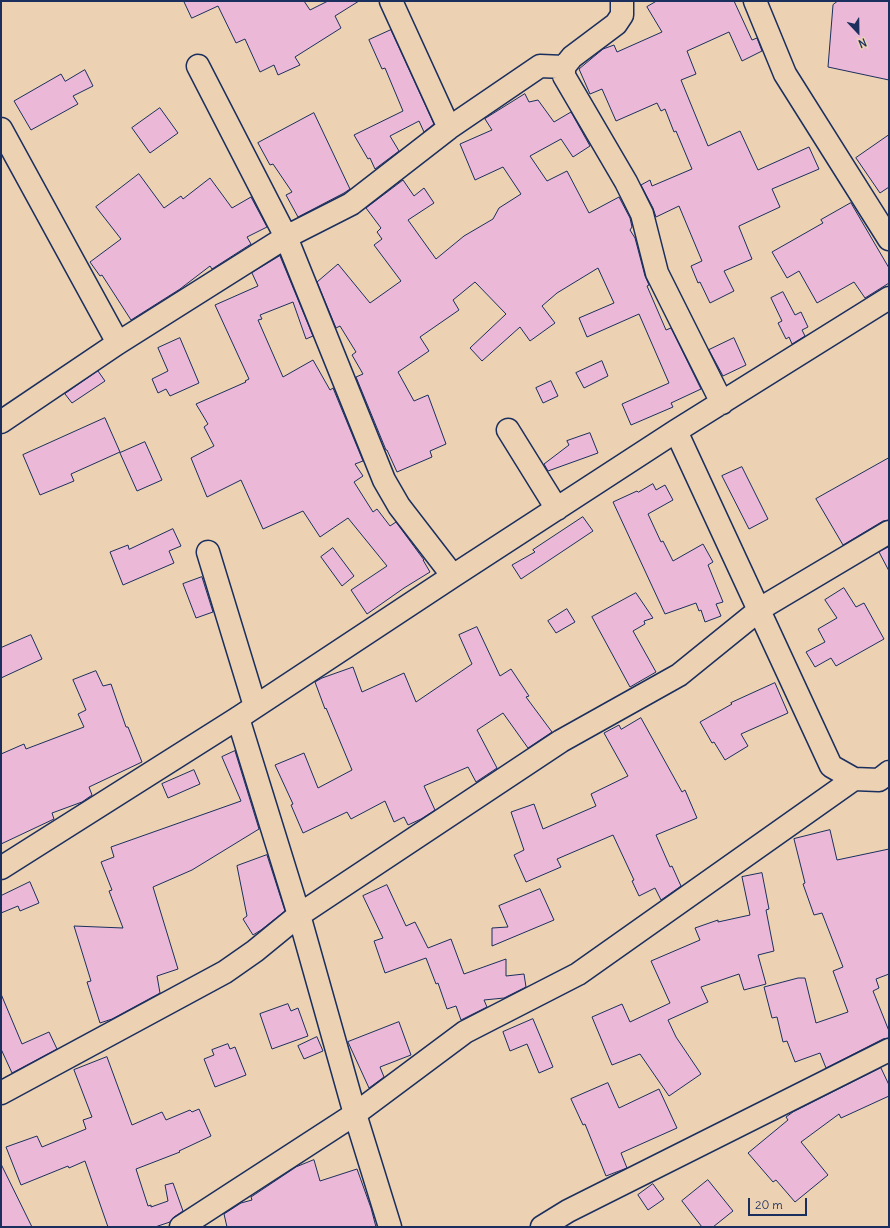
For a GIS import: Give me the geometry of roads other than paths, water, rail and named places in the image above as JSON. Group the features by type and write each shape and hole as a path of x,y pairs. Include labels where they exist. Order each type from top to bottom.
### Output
{"street":[{"path":"391,1 449,128"},
{"path":"622,1 622,15 616,24 572,57 564,68 564,76 626,182 642,214 657,274 722,403"},
{"path":"755,1 786,74 889,239"},
{"path":"198,66 286,237 384,480 399,506 453,576"},
{"path":"1,422 118,343 286,237 351,204 449,128 540,66 564,68"},
{"path":"1,129 118,343"},
{"path":"1,868 247,712 676,431 889,298"},
{"path":"508,430 557,509"},
{"path":"676,431 832,766 854,779 879,780 889,772"},
{"path":"1,1093 225,972 255,951 299,915 561,741 680,675 763,607 889,532"},
{"path":"208,552 299,915 355,1114 390,1227"},
{"path":"181,1227 355,1114 466,1032 578,974 854,779"},
{"path":"542,1227 582,1204 889,1050"}]}
